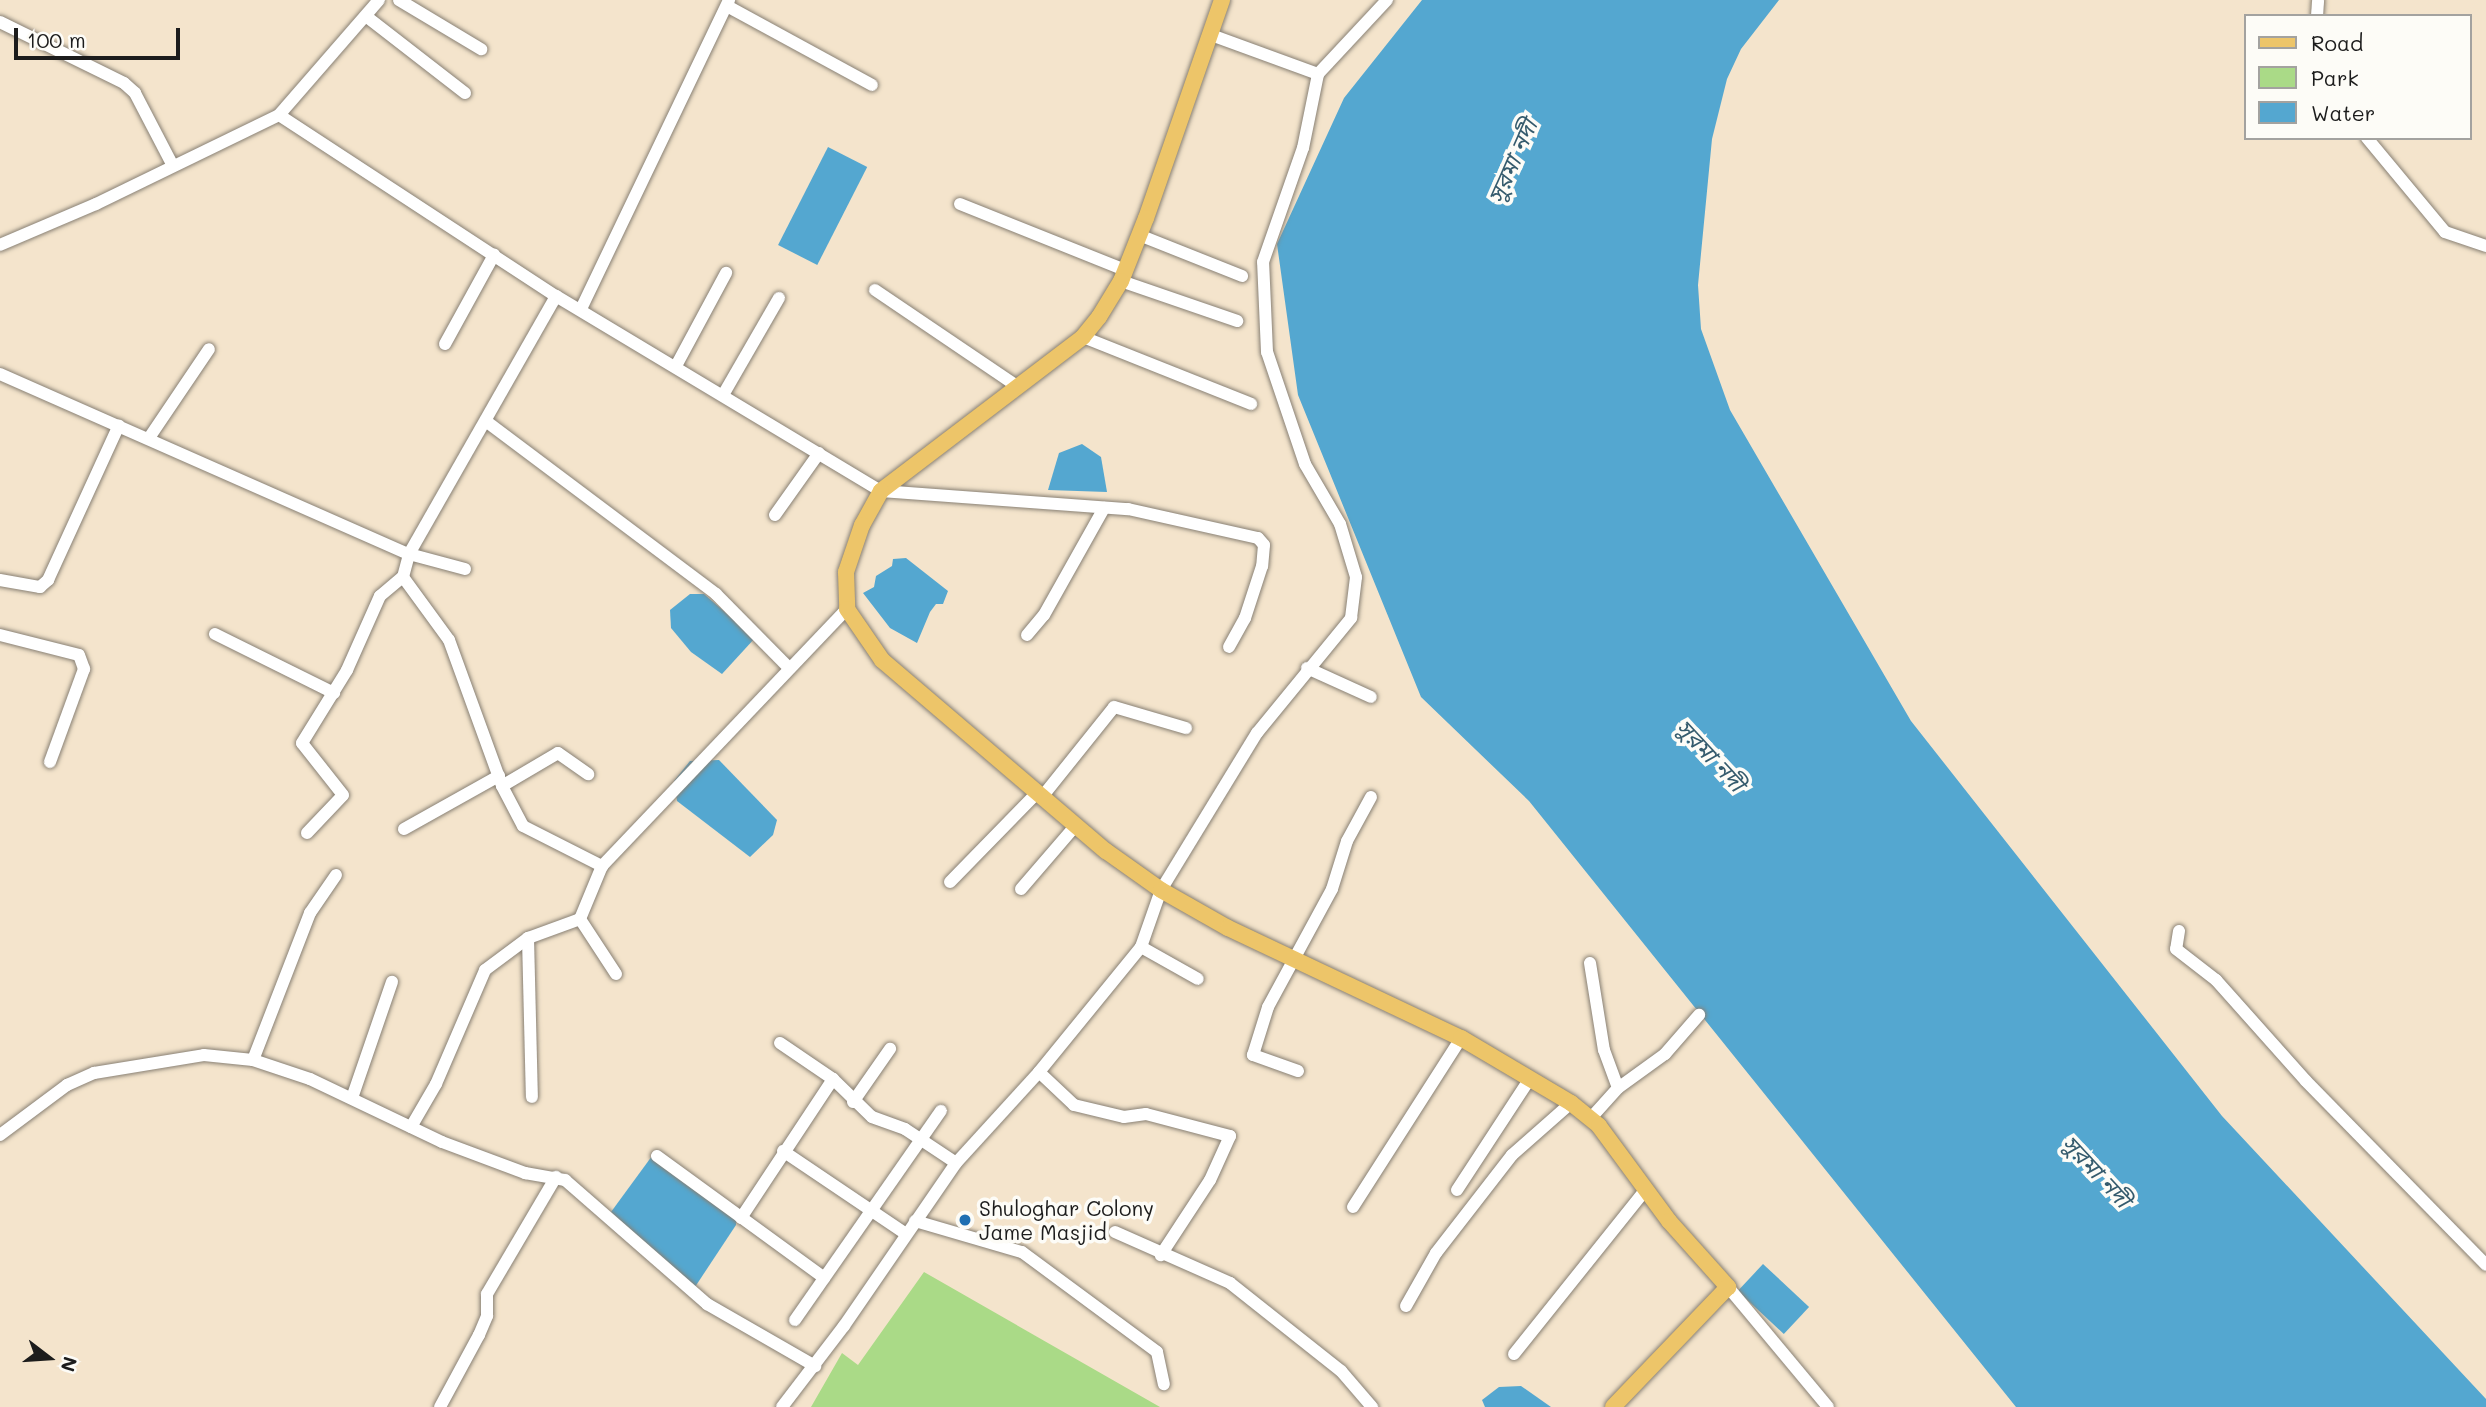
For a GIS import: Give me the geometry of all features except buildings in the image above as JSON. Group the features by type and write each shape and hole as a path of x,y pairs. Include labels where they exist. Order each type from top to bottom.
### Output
{"main road":[{"path":"1222,0 1123,275 1083,337 881,491 862,525 846,572 847,609 881,660 1076,825 1161,890 1293,958 1461,1038 1571,1103 1590,1119 1728,1287 1613,1407"}],"street":[{"path":"0,245 96,204 172,164 279,115 379,0"},
{"path":"399,0 481,49"},
{"path":"782,1407 815,1366 956,1163 1039,1072 1141,947 1161,890 1257,733 1307,668 1351,618 1356,577 1340,524 1305,464 1267,352 1263,262 1303,148 1318,74 1387,0"},
{"path":"581,309 728,3 872,85"},
{"path":"367,17 465,93"},
{"path":"0,22 124,83 135,93 172,164"},
{"path":"1211,35 1318,74"},
{"path":"279,115 556,296 881,491 1104,508 1209,525 1258,538 1264,545 1254,593 1229,647"},
{"path":"2369,140 2445,232 2486,246"},
{"path":"960,204 1237,321"},
{"path":"1139,235 1242,276"},
{"path":"446,344 494,255"},
{"path":"676,366 726,273"},
{"path":"875,290 1017,386"},
{"path":"307,833 343,795 302,743 334,693 380,596 403,577 409,554 487,422 556,296"},
{"path":"723,395 779,298"},
{"path":"1083,337 1251,404"},
{"path":"149,438 209,349"},
{"path":"0,374 409,554 465,569"},
{"path":"487,422 716,594 789,667"},
{"path":"0,580 40,587 48,580 119,425"},
{"path":"775,515 819,453"},
{"path":"1027,635 1044,615 1104,508"},
{"path":"403,577 449,640 501,781 523,826 602,866"},
{"path":"411,1127 436,1084 485,970 528,938 580,919 602,866 847,609"},
{"path":"215,634 334,693"},
{"path":"0,635 79,655 84,669 50,762"},
{"path":"1307,668 1371,697"},
{"path":"950,882 1040,795 1114,707 1186,727"},
{"path":"404,829 558,753 588,774"},
{"path":"1298,1071 1254,1055 1268,1007 1332,888 1347,841 1371,797"},
{"path":"1021,890 1076,825"},
{"path":"253,1060 310,913 336,875"},
{"path":"580,919 616,974"},
{"path":"2179,931 2176,949 2217,980 2306,1081 2486,1265"},
{"path":"528,938 532,1097"},
{"path":"1141,947 1198,979"},
{"path":"1590,963 1604,1050 1618,1088"},
{"path":"352,1098 392,982"},
{"path":"1590,1119 1618,1088 1665,1054 1699,1015"},
{"path":"1353,1207 1461,1038"},
{"path":"780,1044 833,1079 853,1102 956,1163"},
{"path":"853,1102 890,1049"},
{"path":"0,1135 67,1085 94,1073 204,1055 253,1060 352,1098 411,1127 525,1173 565,1180 707,1304 815,1366"},
{"path":"1039,1072 1074,1105 1124,1117 1146,1114 1230,1136 1210,1180 1161,1255"},
{"path":"741,1217 833,1079"},
{"path":"1457,1190 1529,1080"},
{"path":"1406,1306 1436,1252 1512,1155 1571,1103"},
{"path":"796,1320 941,1111"},
{"path":"783,1151 906,1234"},
{"path":"657,1156 824,1278"},
{"path":"440,1407 487,1316 487,1294 556,1177"},
{"path":"1514,1354 1646,1189"},
{"path":"915,1221 997,1244 1033,1259 1157,1352 1164,1384"},
{"path":"1115,1232 1161,1255 1230,1283 1341,1371 1372,1407"},
{"path":"1728,1287 1828,1407"}],"green space":[{"path":"924,1272 1160,1407 811,1407 842,1353 858,1365"}],"water":[{"name":"সুরমা নদী","path":"1422,0 1779,0 1741,49 1727,79 1712,139 1698,285 1701,329 1730,410 1911,721 2222,1116 2486,1399 2486,1407 2016,1407 1529,801 1421,697 1298,395 1277,244 1344,98"},
{"path":"828,147 867,167 817,265 778,245"},
{"path":"1082,444 1101,457 1107,492 1048,490 1059,453"},
{"path":"906,558 948,591 943,604 936,604 930,612 917,643 890,628 863,593 874,587 876,576 892,566 893,559"},
{"path":"690,594 704,594 755,638 722,674 691,652 671,628 670,610"},
{"path":"719,760 777,820 773,835 750,857 677,801 674,781 690,761"},
{"path":"652,1156 736,1217 736,1225 695,1287 611,1212"},
{"path":"1763,1264 1809,1307 1784,1334 1738,1291"},
{"path":"1521,1386 1551,1407 1485,1407 1482,1400 1499,1387"}],"place":[{"name":"Shuloghar Colony Jame Masjid","path":"965,1220"}]}
